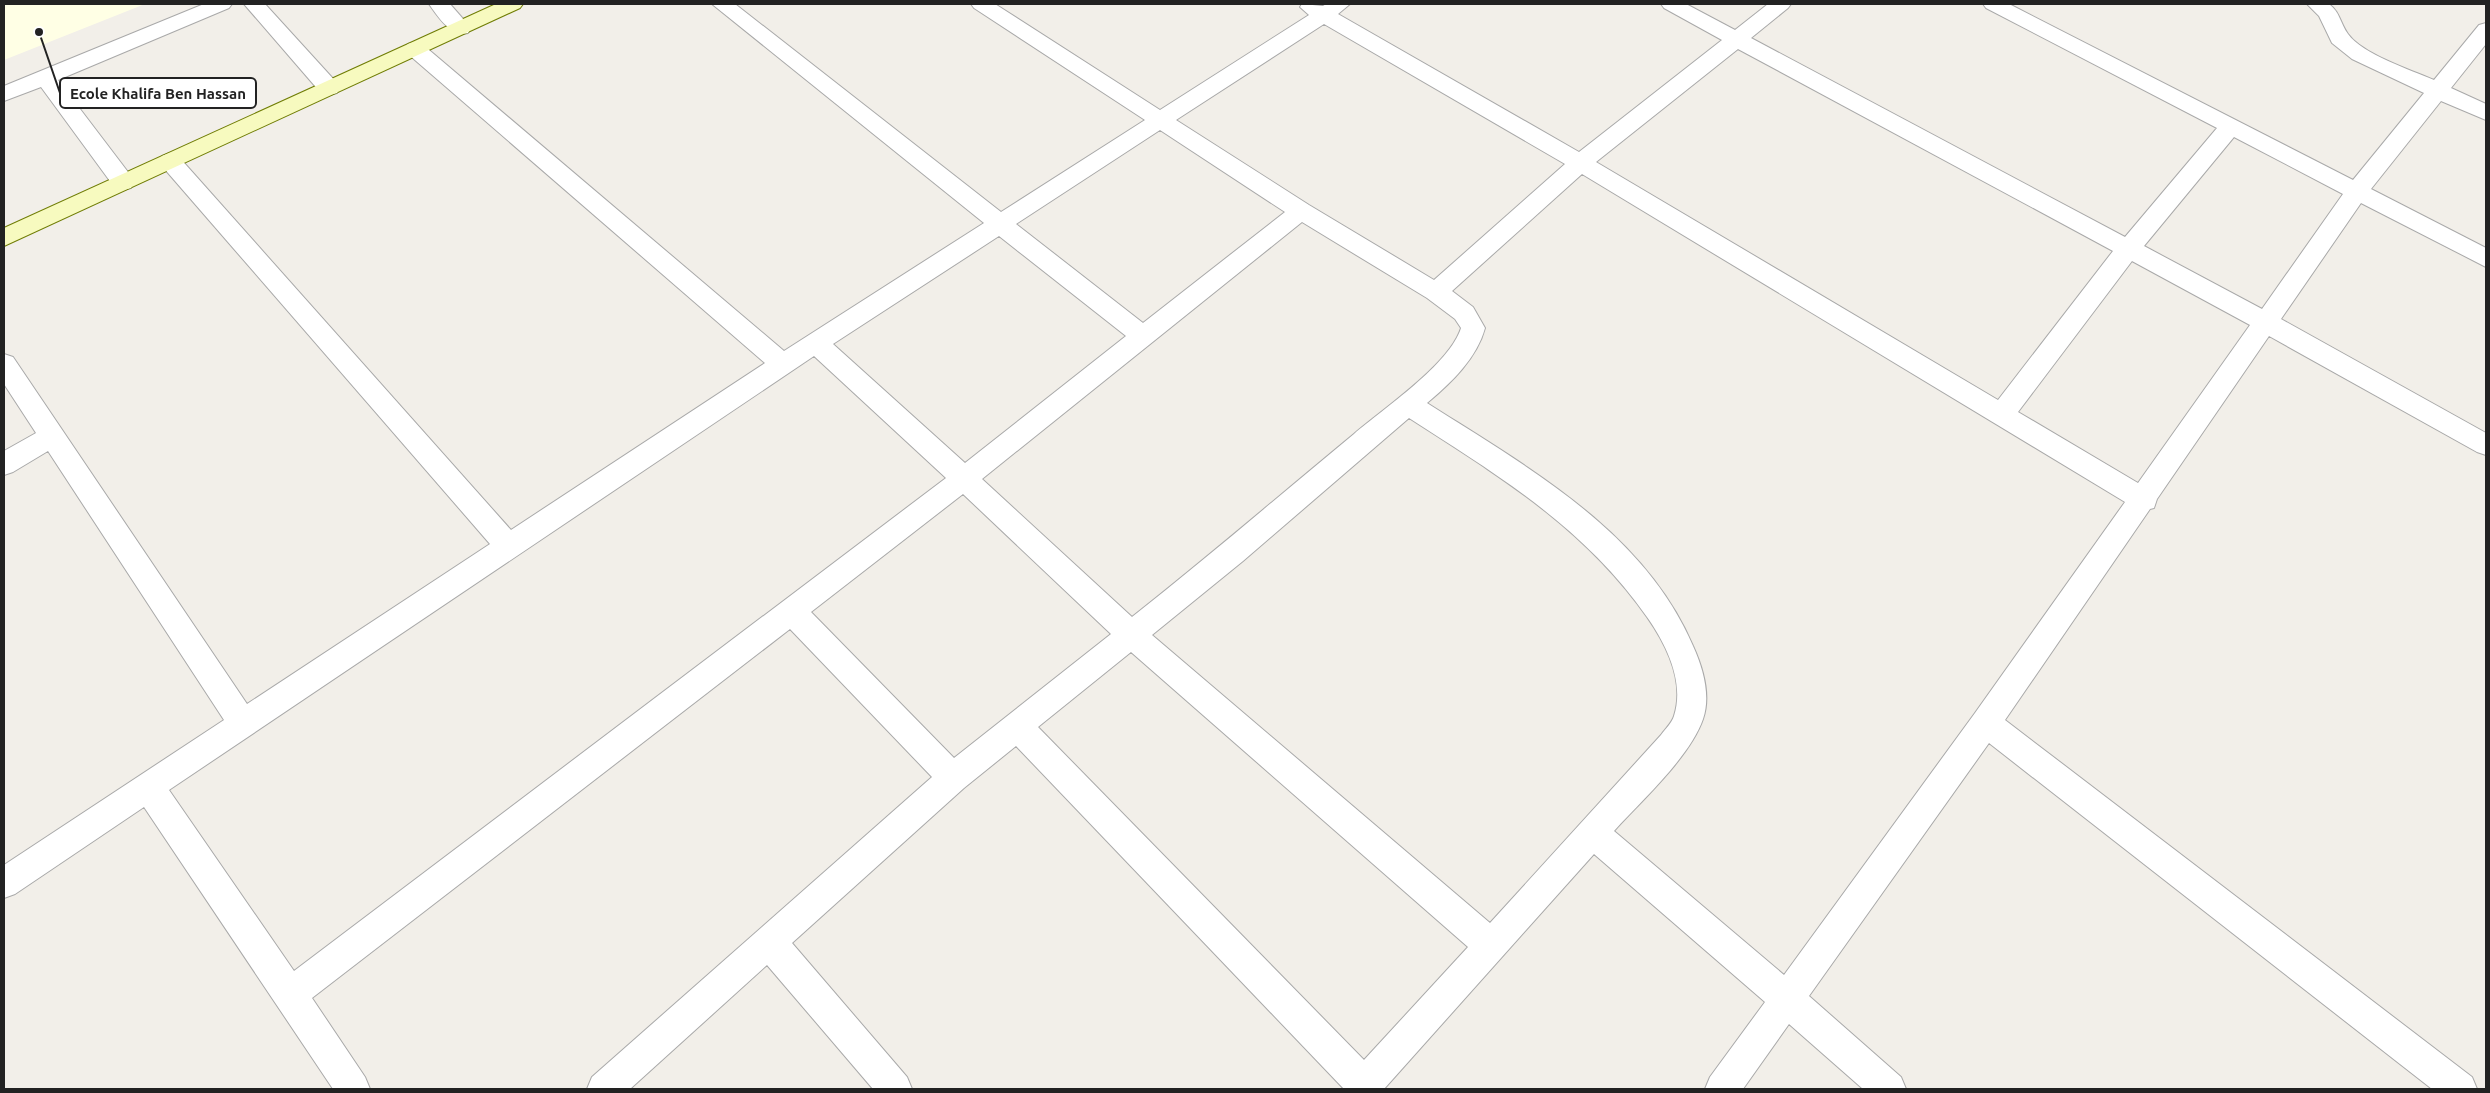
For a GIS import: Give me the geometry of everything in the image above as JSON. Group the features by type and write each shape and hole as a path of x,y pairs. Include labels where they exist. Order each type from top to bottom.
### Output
{"street":[{"path":"4,94 222,4"},
{"path":"254,4 330,88"},
{"path":"439,4 461,28"},
{"path":"4,238 513,4"},
{"path":"722,4 1142,336"},
{"path":"604,1089 860,864 953,778 1234,553 1408,404 1454,362 1472,336 1472,328 1467,316 1436,292 1301,211 1159,121 981,4"},
{"path":"1671,4 1739,38 2267,323 2486,445"},
{"path":"1436,292 1580,163 1781,4"},
{"path":"1993,4 2486,258"},
{"path":"2317,4 2328,13 2334,30 2344,44 2373,61 2486,113"},
{"path":"4,883 783,364 817,344 1159,121 1323,7 2144,500"},
{"path":"1722,1089 2144,500 2357,191 2486,30"},
{"path":"414,49 783,364"},
{"path":"45,77 123,182"},
{"path":"2002,415 2128,248 2231,126"},
{"path":"170,161 509,548"},
{"path":"290,994 792,612 1301,211"},
{"path":"817,344 964,478 1132,636 1492,946"},
{"path":"4,364 243,723"},
{"path":"1017,726 1363,1087 1594,834 1672,745 1689,717 1691,689 1685,658 1670,626 1626,567 1583,525 1531,485 1408,404"},
{"path":"4,464 51,437"},
{"path":"792,612 953,778"},
{"path":"1986,723 2460,1089"},
{"path":"148,786 353,1089"},
{"path":"1594,834 1889,1089"},
{"path":"769,942 895,1089"}],"shaded area":[{"path":"4,4 145,4 4,60"}],"place":[{"name":"Ecole Khalifa Ben Hassan","path":"39,32"}]}
